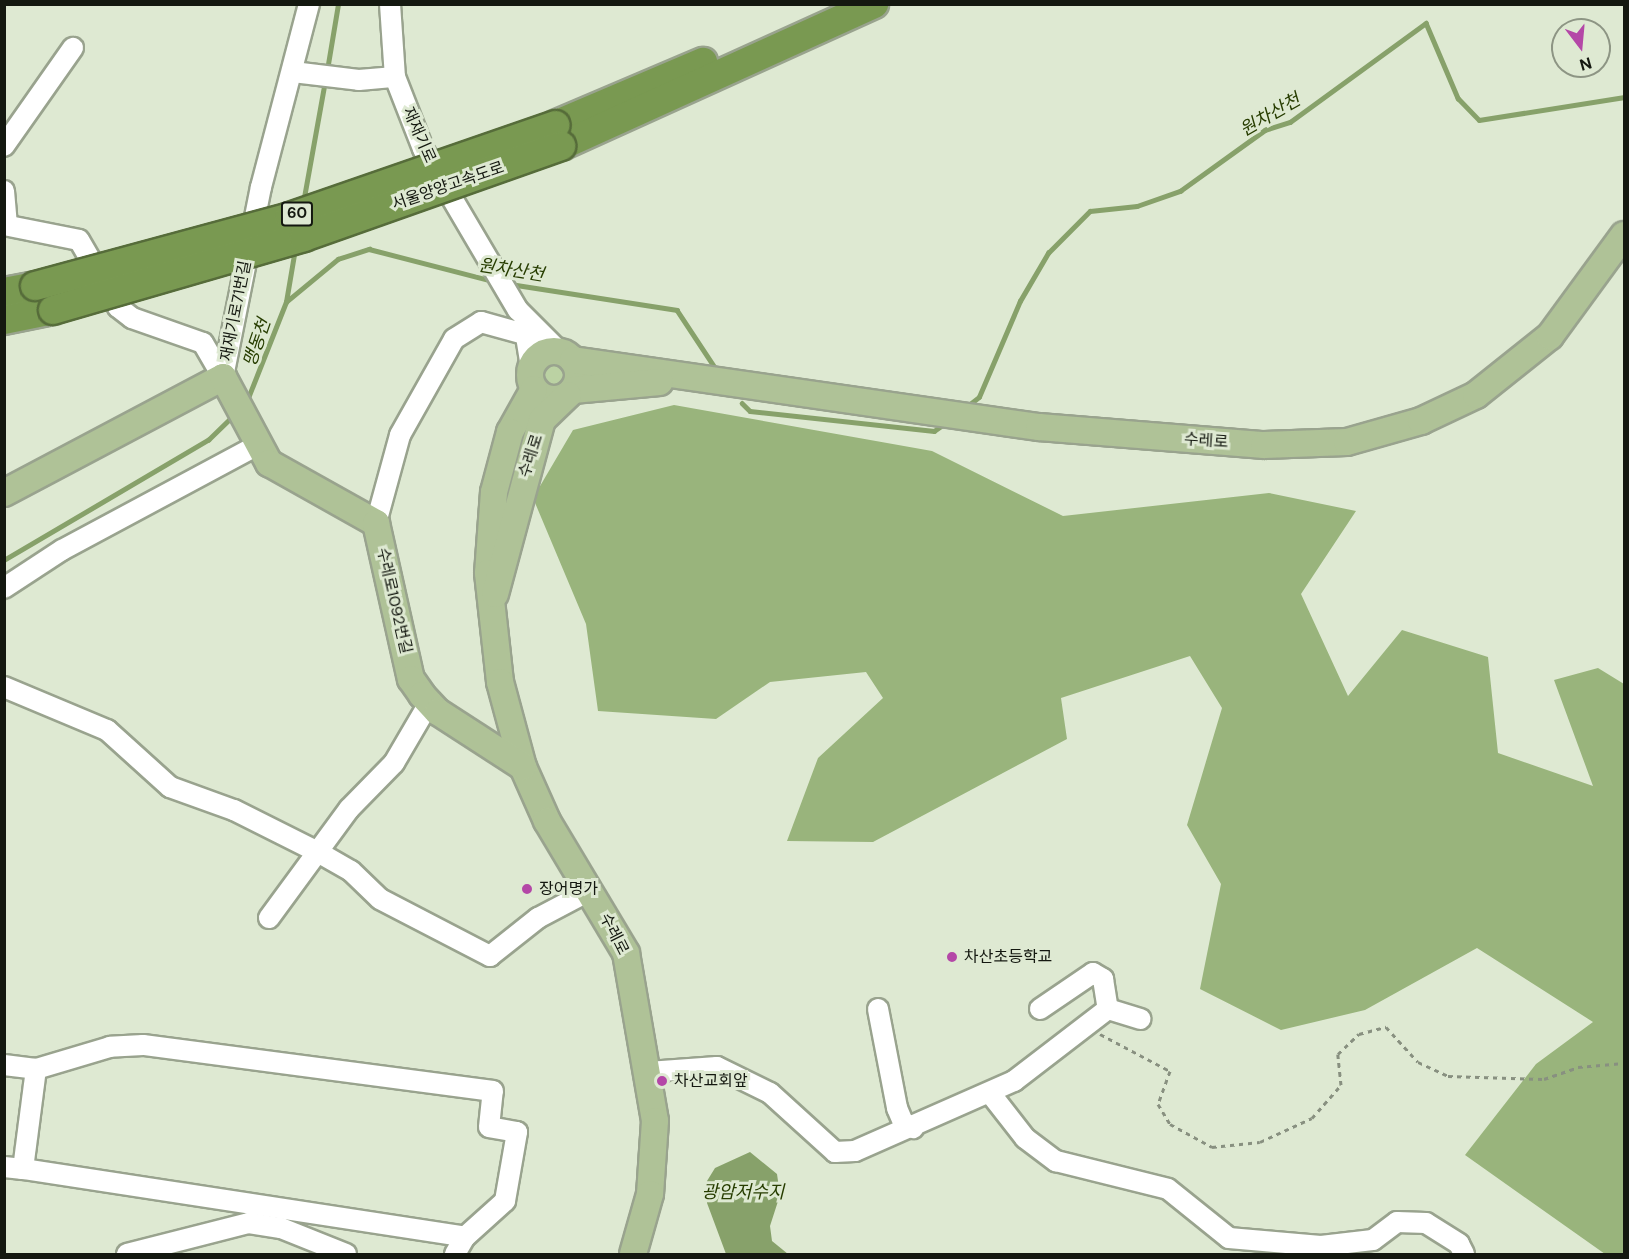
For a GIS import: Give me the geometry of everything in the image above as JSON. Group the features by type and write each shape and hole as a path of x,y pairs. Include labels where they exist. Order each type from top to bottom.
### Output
{"highway":[{"name":"서울양양고속도로","path":"4,292 34,286 290,217 558,136 828,4"},
{"name":"서울양양고속도로","path":"4,320 53,310 304,237 558,136 874,4"}],"main road":[{"name":"수레로","path":"566,356 1039,427 1264,445 1347,442 1421,421 1476,395 1550,336 1624,235"},
{"path":"542,354 566,356 578,375 570,393 550,399 532,378 542,354"},
{"path":"223,377 256,446 269,463 376,523"},
{"name":"재재기로71번길","path":"4,493 223,377"},
{"name":"수레로","path":"532,378 510,432 494,492 488,573 494,597 500,682 523,767 547,821 591,890 626,953 648,1072 656,1150 633,1254"},
{"name":"수레로","path":"494,597 542,420 570,393 711,379"},
{"name":"수레로1092번길","path":"376,523 411,679 429,703 523,767"}],"street":[{"name":"재재기로71번길","path":"223,377 261,187 309,4"},
{"name":"재재기로","path":"390,4 395,77 423,149 518,310"},
{"path":"4,146 73,48"},
{"path":"292,72 359,80 395,77"},
{"path":"4,191 6,225 79,240 118,307 132,318 203,343 223,377"},
{"path":"518,310 528,335 532,378"},
{"path":"518,310 566,356"},
{"path":"376,523 400,435 454,339 481,322 528,335"},
{"path":"4,588 62,550 256,446"},
{"path":"4,687 107,730 170,787 234,810 316,851 351,871 380,899 490,956 538,918 591,890"},
{"path":"269,918 316,851 394,763 429,703"},
{"path":"1040,1009 1093,973 1103,979 1108,1009"},
{"path":"878,1009 897,1108 903,1122 913,1128"},
{"path":"648,1072 717,1067 745,1078 770,1093 835,1152 855,1151 913,1128 1014,1081 1080,1026 1108,1009 1142,1019"},
{"path":"4,1065 36,1069 110,1047 143,1045 493,1090 489,1127 517,1132 505,1201 465,1237 455,1254"},
{"path":"36,1069 14,1168 465,1237"},
{"path":"990,1093 1025,1138 1056,1161 1168,1189 1229,1238 1327,1250 1373,1240 1397,1222 1426,1222 1460,1244 1464,1254"},
{"path":"127,1254 249,1223 281,1228 346,1254"}],"path":[{"path":"1080,1026 1170,1071 1158,1104 1170,1124 1212,1147 1260,1142 1312,1118 1341,1085 1338,1054 1359,1034 1386,1027 1418,1062 1448,1076 1544,1080 1578,1067 1624,1063"}],"shaded area":[{"path":"553,363 562,366 565,375 562,384 553,387 544,384 541,375 544,366"},
{"path":"674,405 932,451 1063,516 1269,493 1356,511 1301,594 1348,696 1402,630 1488,657 1498,753 1593,786 1554,680 1598,668 1624,684 1624,1254 1605,1254 1465,1155 1536,1064 1593,1022 1477,948 1365,1010 1281,1030 1200,989 1221,884 1187,825 1222,708 1190,656 1061,698 1067,739 873,842 787,841 818,758 883,698 866,672 770,682 716,719 598,711 586,624 533,498 573,430"}],"water":[{"name":"광암저수지","path":"750,1152 777,1174 780,1195 770,1226 772,1241 788,1254 726,1254 707,1203 707,1181 715,1168"}],"waterway":[{"name":"맹동천","path":"327,70 338,4"},
{"name":"원차산천","path":"970,404 979,397 1020,301 1048,253 1090,211 1137,206 1180,191 1265,130 1290,122 1426,23 1458,98 1479,120 1624,97"},
{"name":"맹동천","path":"303,203 325,81"},
{"name":"맹동천","path":"246,403 286,302 295,249"},
{"name":"원차산천","path":"286,302 338,259 369,249 493,281"},
{"name":"원차산천","path":"510,284 677,310 718,372"},
{"name":"원차산천","path":"742,403 750,411 934,431 944,424"},
{"name":"맹동천","path":"4,560 208,440 234,415"}],"place":[{"name":"장어명가","path":"527,889"},
{"name":"차산초등학교","path":"952,957"},
{"name":"차산교회앞","path":"662,1081"}]}
